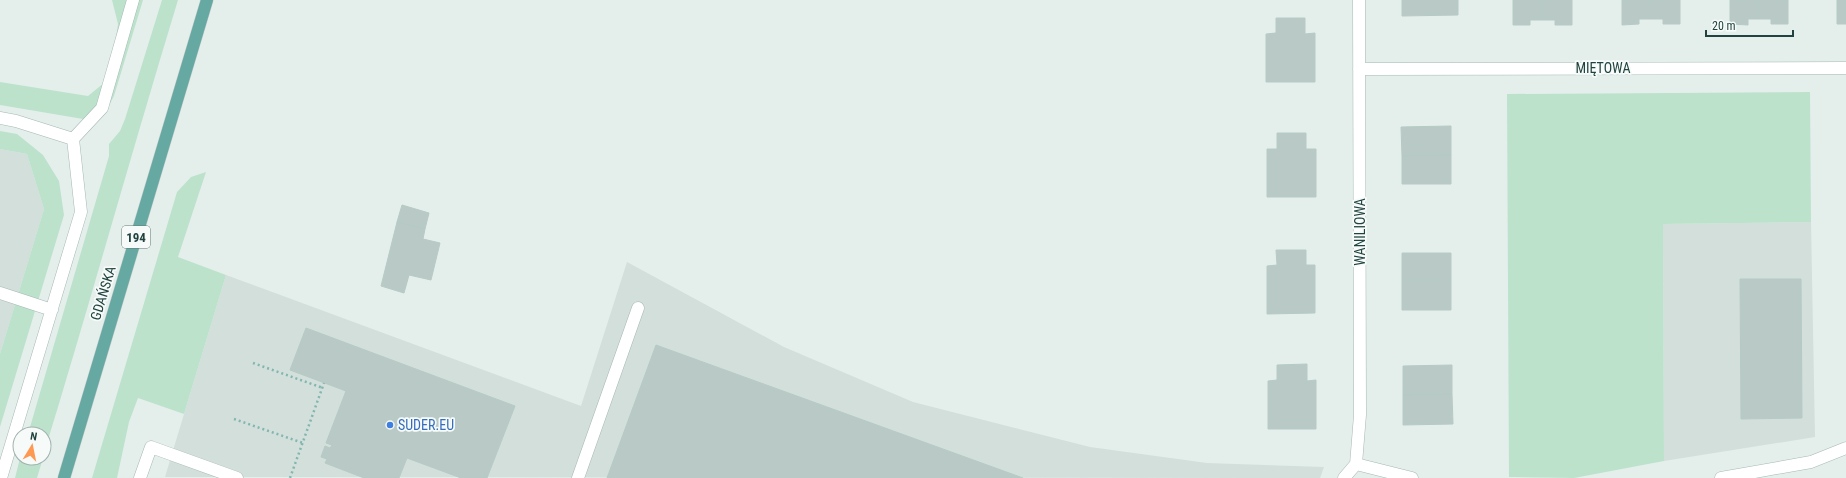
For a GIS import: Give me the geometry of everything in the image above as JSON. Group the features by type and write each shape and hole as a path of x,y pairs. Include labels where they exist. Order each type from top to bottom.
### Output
{"main road":[{"name":"GDAŃSKA","path":"64,478 207,0"}],"street":[{"path":"1,478 81,212 73,139 102,108 133,0"},
{"name":"WANILIOWA","path":"1356,464 1360,416 1359,0"},
{"name":"MIĘTOWA","path":"1359,69 1846,68"},
{"path":"0,118 16,121 73,139"},
{"path":"0,293 52,310"},
{"path":"578,478 638,308"},
{"path":"140,478 151,447 237,478"},
{"path":"1721,478 1811,462 1846,448"},
{"path":"1344,478 1356,464 1412,478"}],"path":[{"path":"253,363 323,388"},
{"path":"290,478 324,383"},
{"path":"234,419 302,443"}],"shaded area":[{"path":"0,149 27,154 44,209 0,354"},
{"path":"1811,222 1815,437 1664,461 1663,224"},
{"path":"627,262 784,347 913,402 1090,447 1207,463 1324,467 1320,478 165,477 226,275 581,406"}],"green space":[{"path":"112,0 143,0 114,96 105,113 95,123 83,119 0,105 0,82 88,96 110,78 118,24"},
{"path":"162,0 178,0 52,426 30,426 109,156 109,144 120,131"},
{"path":"1810,92 1811,222 1663,224 1664,461 1574,478 1509,477 1507,94"},
{"path":"0,131 17,134 43,155 59,181 64,215 0,427 0,354 44,209 27,154 0,149"},
{"path":"206,172 178,257 226,275 184,414 138,398 129,422 117,478 92,478 177,192 191,177"},
{"path":"18,466 41,466 37,478 15,478"}],"building":[{"path":"1402,0 1458,0 1458,15 1402,16"},
{"path":"1513,0 1542,0 1542,20 1530,20 1530,25 1513,25"},
{"path":"1542,0 1572,0 1572,25 1555,25 1555,20 1542,20"},
{"path":"1622,0 1651,0 1651,19 1639,19 1639,24 1622,25"},
{"path":"1651,0 1680,0 1680,24 1663,24 1663,19 1651,19"},
{"path":"1730,0 1758,0 1758,19 1748,19 1748,25 1730,24"},
{"path":"1758,0 1788,0 1788,24 1771,24 1771,19 1758,19"},
{"path":"1837,0 1846,0 1846,24 1837,24"},
{"path":"1276,18 1305,18 1305,34 1315,33 1315,82 1266,82 1266,34 1276,33"},
{"path":"1451,126 1451,155 1402,156 1401,127"},
{"path":"1277,133 1306,133 1306,149 1316,149 1316,197 1267,197 1267,149 1277,149"},
{"path":"1451,155 1451,184 1402,184 1402,156"},
{"path":"402,205 429,213 425,229 397,222"},
{"path":"397,222 425,229 423,239 440,243 431,280 409,275 404,293 381,286"},
{"path":"1276,250 1306,250 1306,265 1315,265 1315,313 1267,314 1267,266 1277,265"},
{"path":"1402,253 1451,253 1451,281 1402,281"},
{"path":"1740,279 1801,279 1802,418 1741,419"},
{"path":"1402,281 1451,281 1451,310 1402,310"},
{"path":"306,328 515,406 487,478 461,478 407,458 399,478 364,478 325,463 327,459 321,457 325,446 330,448 332,445 326,443 346,391 290,370"},
{"path":"656,345 1023,478 607,478"},
{"path":"1307,364 1307,381 1316,380 1316,429 1268,429 1268,381 1277,380 1277,365"},
{"path":"1452,365 1452,394 1403,395 1403,366"},
{"path":"1452,394 1453,424 1403,425 1403,395"}],"place":[{"name":"SUDER.EU","path":"390,425"}]}
